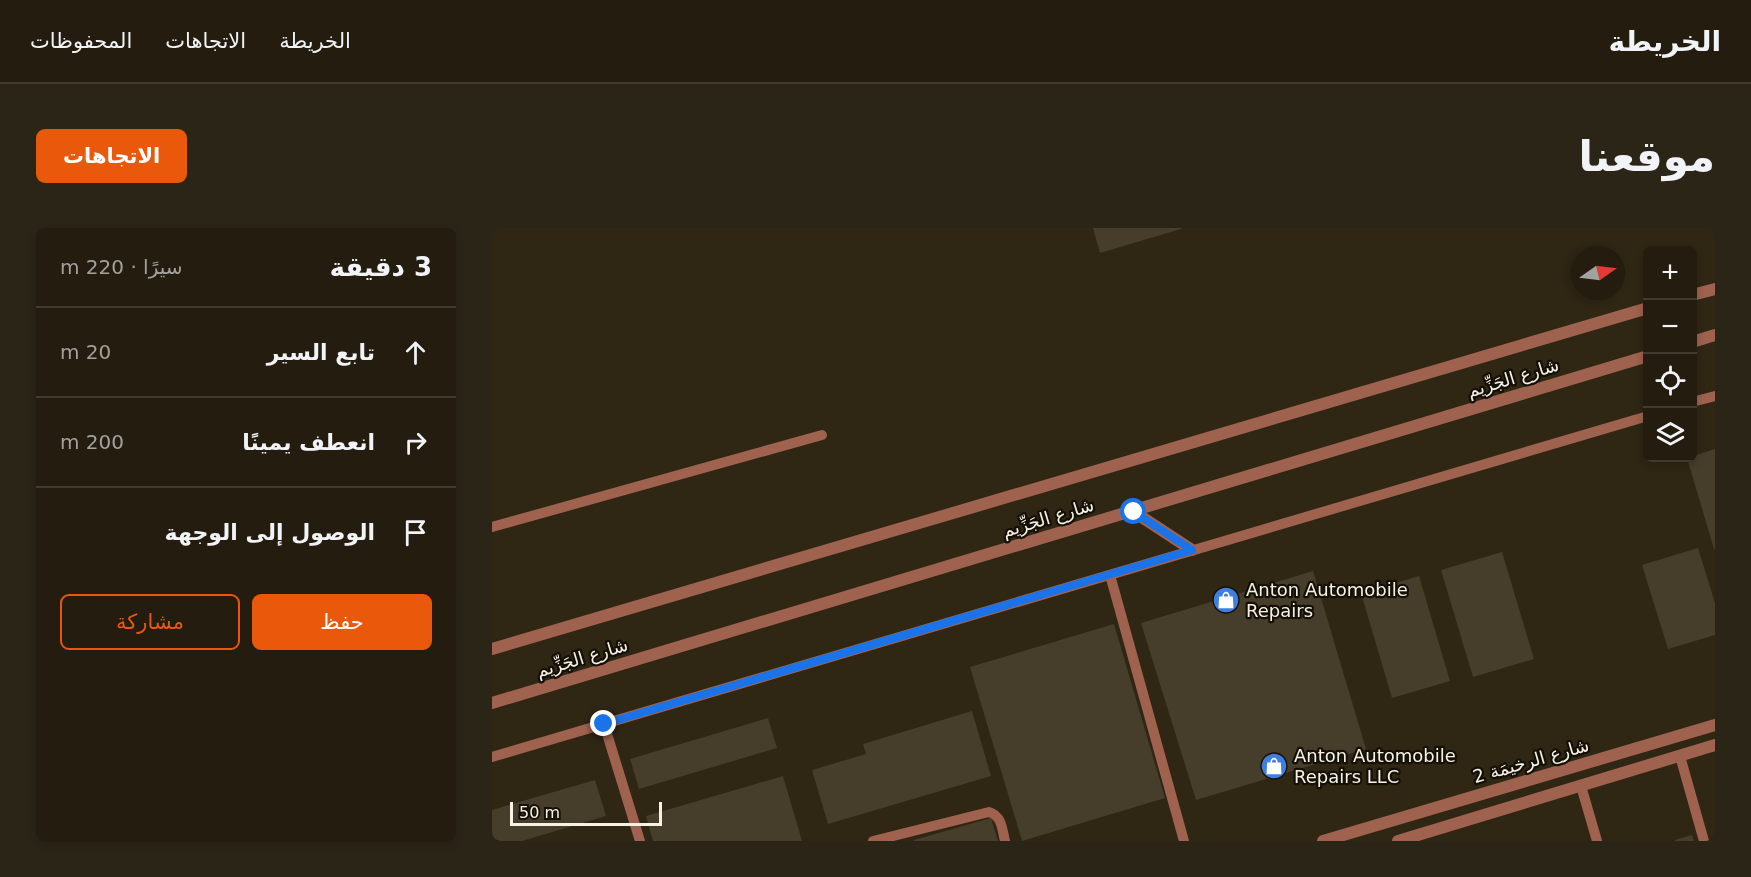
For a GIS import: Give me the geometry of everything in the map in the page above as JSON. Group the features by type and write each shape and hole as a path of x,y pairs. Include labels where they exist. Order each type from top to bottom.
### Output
{"street":[{"path":"1697,293 1715,288"},
{"name":"شارع الجَزِّيم","path":"492,649 1643,309"},
{"path":"1697,340 1715,335"},
{"name":"شارع الجَزِّيم","path":"492,704 1643,357"},
{"path":"1134,512 1192,550"},
{"name":"شارع الرخيمَة 2","path":"1323,841 1715,725"},
{"name":"شارع الرخيمَة 2","path":"1398,841 1715,745"}],"lane":[{"path":"1697,401 1715,396"},
{"path":"492,757 1643,417"},
{"path":"492,527 822,435"},
{"path":"1110,575 1184,841"},
{"path":"604,724 640,841"},
{"path":"1680,756 1704,841"},
{"path":"1581,786 1597,841"},
{"path":"873,841 989,812 994,813 1000,819 1005,841"}],"building":[{"path":"1093,228 1181,228 1181,229 1100,253"},
{"path":"1715,449 1715,549 1688,462 1697,462 1697,455"},
{"path":"1698,548 1715,603 1715,635 1668,649 1642,565"},
{"path":"1502,552 1534,659 1473,677 1441,570"},
{"path":"1313,571 1366,749 1196,800 1141,623"},
{"path":"1419,576 1450,681 1392,698 1361,593"},
{"path":"1114,624 1165,798 1022,841 970,667"},
{"path":"972,711 991,776 828,824 812,770 866,754 863,744"},
{"path":"768,718 777,748 639,789 630,759"},
{"path":"783,776 802,841 653,841 646,816"},
{"path":"595,780 606,816 522,841 492,841 492,810"},
{"path":"991,818 998,841 914,841 914,840"},
{"path":"1692,835 1694,841 1675,841 1675,840"}],"place":[{"name":"Anton Automobile Repairs","path":"1226,600"},
{"name":"Anton Automobile Repairs LLC","path":"1274,766"}],"route":[{"path":"604,724 1192,550 1134,512"}]}
